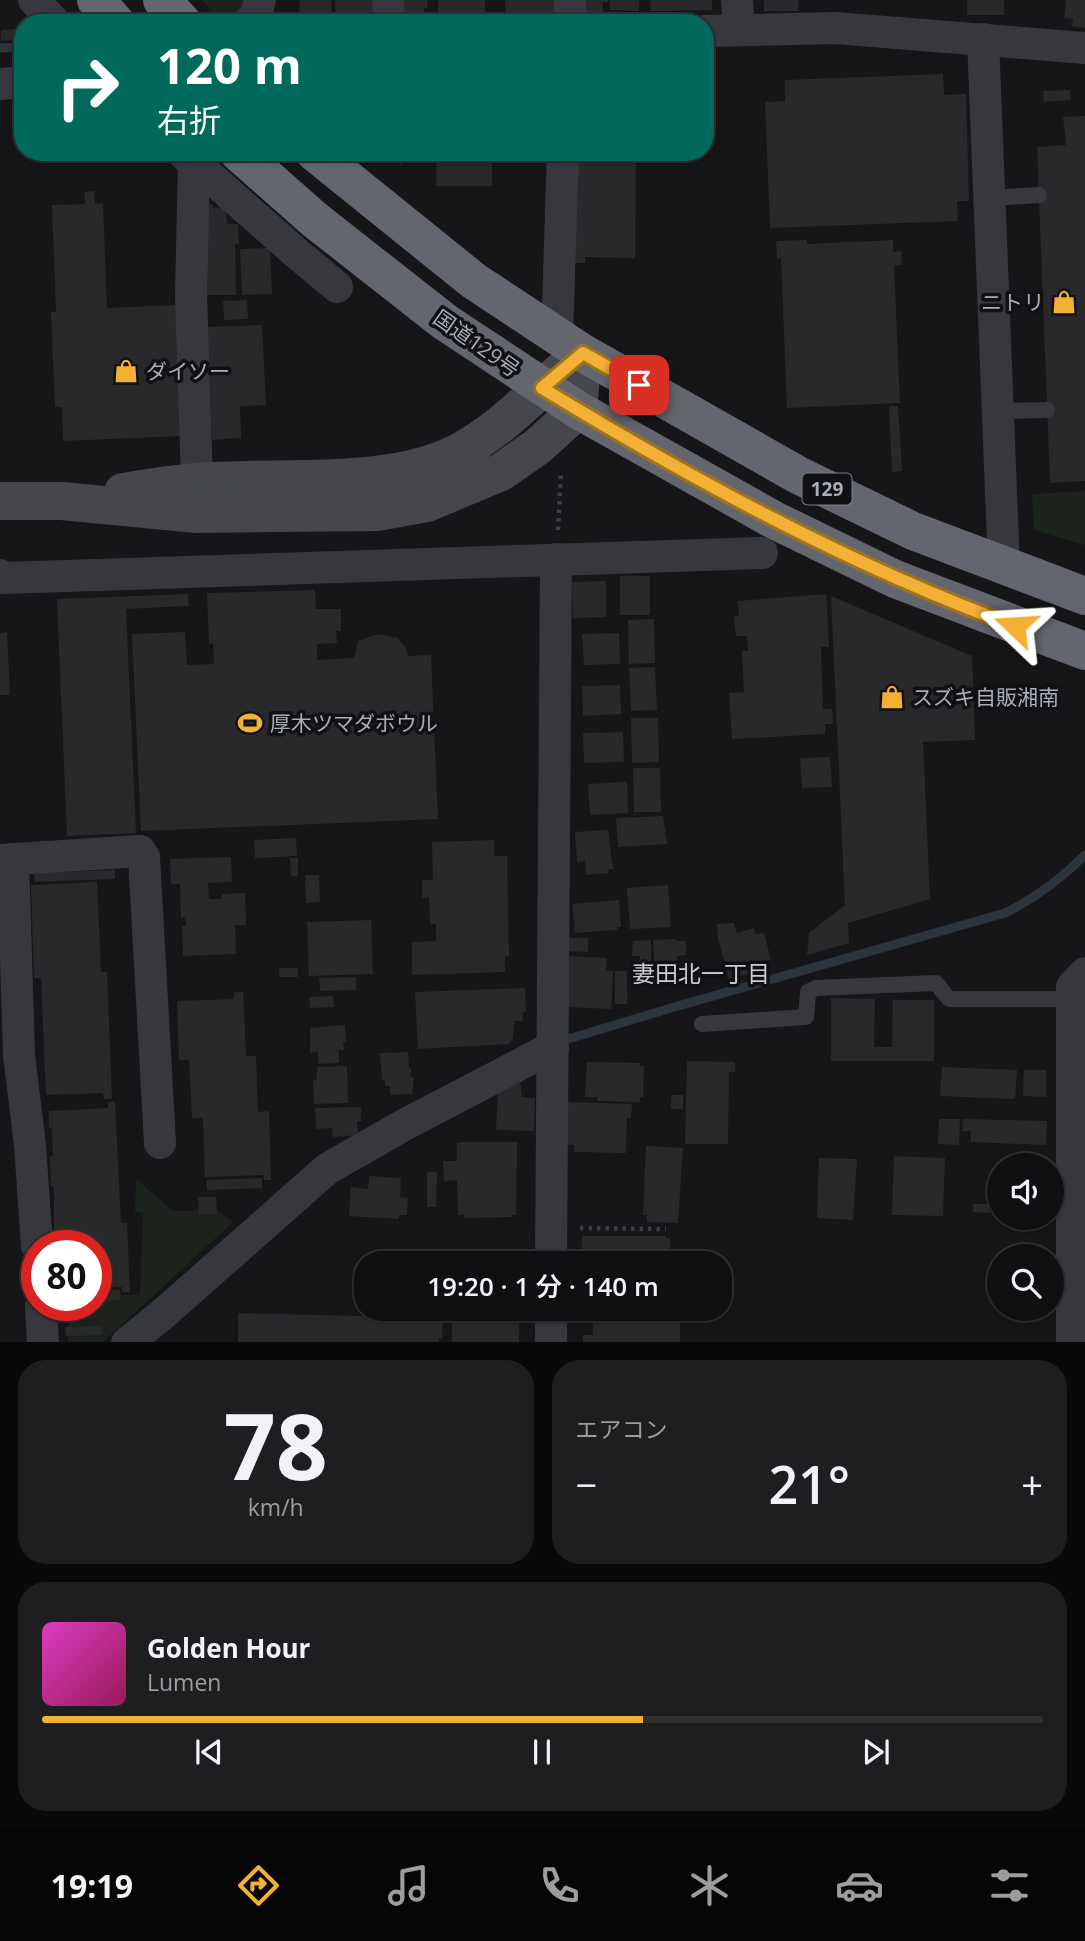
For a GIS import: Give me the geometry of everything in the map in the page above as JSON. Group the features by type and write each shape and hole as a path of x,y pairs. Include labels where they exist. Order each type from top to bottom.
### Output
{"highway":[{"path":"96,0 108,14"},
{"path":"162,0 175,14"},
{"name":"国道129号","path":"248,161 315,220 445,322 578,410 774,520 895,579 1085,651"},
{"name":"129","path":"325,161 474,281 570,345 799,474 913,531 1085,596"}],"street":[{"path":"34,0 47,14"},
{"path":"714,27 738,15 835,29 1085,48"},
{"path":"983,39 1004,567"},
{"path":"188,161 197,481"},
{"path":"191,161 337,287"},
{"path":"0,501 62,500 197,513 377,512 427,503 501,472 537,447 578,410 570,345 562,161"},
{"path":"62,500 197,481 362,475 421,466 457,454 505,424 542,388 570,345"},
{"path":"0,575 4,578 762,553"},
{"path":"551,1251 556,559"},
{"path":"36,1230 30,1145 19,1055 7,859 140,851 144,857 160,1143"},
{"path":"1072,1342 1078,986"},
{"path":"127,1342 163,1314 327,1169 404,1125 553,1047"},
{"path":"42,1321 43,1342"},
{"path":"551,1321 551,1342"}],"lane":[{"path":"989,198 1039,195"},
{"path":"998,411 1047,410"},
{"path":"702,1024 806,1017 808,992 816,988 936,983 949,999 1078,986"}],"path":[{"path":"556,559 562,470"},
{"path":"552,1228 666,1229"}],"shaded area":[{"path":"202,0 243,0 244,5 238,14 216,14"},
{"path":"1085,491 1085,545 1034,530 1032,494"},
{"path":"136,1179 173,1211 192,1211 207,1204 233,1222 103,1342 68,1342 69,1321 112,1321 112,1295 140,1295 143,1213 135,1212"}],"building":[{"path":"331,0 332,14 300,14 299,2"},
{"path":"335,0 373,0 372,14 336,14"},
{"path":"397,0 427,0 424,14 401,14"},
{"path":"438,0 485,0 485,14 438,14"},
{"path":"505,0 555,0 555,14 506,14"},
{"path":"579,0 608,0 603,2 603,14 580,14"},
{"path":"610,0 639,0 639,11 610,10"},
{"path":"650,0 712,0 712,10 651,11"},
{"path":"764,0 799,0 798,11 764,11"},
{"path":"967,0 1004,0 1004,15 967,15"},
{"path":"1066,0 1085,0 1085,28 1072,27 1073,19 1064,18"},
{"path":"14,29 14,40 1,41 1,30"},
{"path":"943,74 944,95 966,94 969,201 957,201 958,221 770,228 765,102 785,101 785,80"},
{"path":"1070,90 1071,100 1044,102 1043,91"},
{"name":"ニトリ","path":"1085,116 1085,481 1050,483 1037,147 1066,145 1063,117"},
{"path":"437,161 492,161 492,186 436,186"},
{"path":"577,161 636,161 635,258 585,257 585,263 575,263"},
{"path":"94,191 95,204 103,203 107,308 177,305 182,436 63,441 62,407 55,407 51,312 56,312 52,205 85,204 85,192"},
{"path":"202,204 213,204 213,208 226,207 227,224 238,224 239,244 235,244 236,295 204,295"},
{"path":"807,240 807,244 893,240 893,252 901,251 902,265 894,265 900,403 787,408 781,258 777,259 776,241"},
{"path":"270,248 272,294 242,295 240,249"},
{"path":"247,300 248,319 224,320 223,301"},
{"path":"262,325 266,405 240,406 241,438 212,440 207,327"},
{"path":"889,406 898,406 902,471 892,472"},
{"path":"620,576 650,576 650,615 620,615"},
{"path":"606,581 606,617 573,618 572,582"},
{"path":"315,590 316,609 341,609 341,631 336,631 337,643 317,644 317,660 354,658 358,641 378,634 398,638 406,648 408,656 431,655 438,819 141,831 132,634 185,632 187,665 214,664 213,643 209,644 207,593"},
{"path":"188,594 189,606 126,609 136,833 67,836 57,599"},
{"path":"826,594 829,647 821,647 823,709 832,709 833,724 825,724 825,734 732,739 729,693 744,692 742,651 748,651 747,636 736,636 734,616 739,616 738,601"},
{"path":"831,596 972,656 975,740 923,742 930,899 848,923 849,943 807,955 809,933 845,905"},
{"path":"654,619 655,663 629,664 628,620"},
{"path":"7,632 10,695 0,695 0,633"},
{"path":"619,633 620,664 584,665 582,634"},
{"path":"655,667 657,710 631,711 629,668"},
{"path":"620,685 621,714 583,716 582,686"},
{"path":"631,718 658,718 659,762 632,763"},
{"path":"623,732 624,762 584,763 583,733"},
{"path":"830,757 832,787 802,788 800,758"},
{"path":"633,768 660,768 661,812 634,812"},
{"path":"627,782 628,813 590,815 588,784"},
{"path":"663,816 667,844 618,847 616,818"},
{"path":"608,830 613,869 608,869 609,873 586,875 585,861 577,862 575,832"},
{"path":"296,838 297,856 255,858 254,840"},
{"path":"494,840 494,856 507,856 509,956 505,956 505,972 412,975 412,942 436,941 436,924 430,924 429,897 422,898 422,880 433,880 432,842"},
{"path":"231,857 232,882 208,883 209,899 222,899 222,894 245,893 246,925 235,925 236,954 183,956 182,926 186,926 185,917 181,918 180,884 171,884 170,859"},
{"path":"290,858 298,858 298,876 291,876"},
{"path":"115,870 115,879 35,882 34,873"},
{"path":"305,875 319,875 320,902 306,903"},
{"path":"97,882 101,972 107,972 112,1099 104,1099 103,1093 46,1095 41,978 34,978 31,885"},
{"path":"668,885 671,927 630,929 627,888"},
{"path":"619,900 621,927 617,927 618,930 575,933 572,904"},
{"path":"371,920 373,974 309,976 307,922"},
{"path":"734,923 737,933 754,928 756,934 764,933 771,960 763,962 766,969 729,979 717,924"},
{"path":"565,938 588,938 588,952 565,951"},
{"path":"651,940 651,968 640,968 640,956 632,956 633,941"},
{"path":"653,940 686,941 686,955 677,956 678,975 655,976"},
{"path":"568,956 607,958 606,971 613,971 611,1009 565,1007"},
{"path":"279,968 298,968 298,977 279,977"},
{"path":"615,971 627,971 627,1004 615,1004"},
{"path":"356,977 356,990 320,991 319,978"},
{"path":"525,988 526,1012 523,1012 523,1021 514,1021 513,1038 509,1044 418,1049 415,992"},
{"path":"234,992 243,992 246,1056 256,1056 258,1112 269,1111 271,1180 264,1180 263,1175 205,1177 203,1118 192,1118 189,1060 179,1060 177,1001 234,999"},
{"path":"333,996 334,1007 310,1008 309,997"},
{"path":"831,998 875,999 874,1047 892,1047 893,1000 934,1000 934,1061 831,1061"},
{"path":"345,1025 346,1042 343,1042 344,1050 339,1050 339,1063 318,1064 318,1052 310,1053 310,1028"},
{"path":"408,1052 409,1069 411,1077 414,1077 412,1094 390,1095 390,1086 385,1086 385,1080 382,1081 380,1053"},
{"path":"687,1061 735,1062 735,1072 729,1072 728,1144 685,1144"},
{"path":"587,1062 640,1063 640,1066 644,1066 643,1097 640,1097 640,1102 597,1101 598,1097 585,1097"},
{"path":"347,1066 348,1103 314,1104 313,1080 317,1080 317,1067"},
{"path":"942,1067 1017,1070 1015,1099 940,1096"},
{"path":"1024,1070 1046,1070 1046,1097 1023,1096"},
{"path":"520,1081 522,1097 535,1098 534,1131 496,1130 498,1089"},
{"path":"671,1095 683,1095 683,1109 671,1109"},
{"path":"108,1102 115,1102 121,1223 127,1223 130,1292 122,1292 122,1287 112,1287 112,1230 54,1230 54,1187 51,1186 50,1156 53,1156 52,1128 49,1128 49,1111 108,1108"},
{"path":"565,1102 632,1104 631,1118 627,1118 626,1153 574,1152 574,1145 563,1144"},
{"path":"361,1107 361,1121 357,1121 358,1135 333,1137 332,1128 316,1129 315,1108"},
{"path":"939,1119 960,1119 959,1145 938,1144"},
{"path":"963,1119 1047,1121 1046,1145 971,1142 971,1131 962,1131"},
{"path":"517,1142 516,1215 464,1218 464,1215 458,1215 457,1180 444,1181 443,1161 457,1161 457,1143"},
{"path":"646,1146 683,1148 678,1223 647,1222 647,1215 643,1215"},
{"path":"894,1156 945,1158 943,1216 892,1215"},
{"path":"819,1158 857,1159 853,1220 817,1218"},
{"path":"427,1172 437,1172 436,1207 427,1207"},
{"path":"369,1176 401,1178 400,1197 408,1198 407,1215 399,1215 399,1219 349,1216 351,1187 368,1189"},
{"path":"262,1178 262,1188 207,1190 207,1180"},
{"path":"198,1197 216,1197 217,1214 199,1214"},
{"path":"973,1204 987,1204 987,1213 973,1212"},
{"path":"582,1236 670,1238 670,1251 581,1251"},
{"path":"112,1290 120,1290 121,1300 112,1300"},
{"path":"238,1313 354,1316 354,1321 443,1321 442,1339 439,1339 439,1342 238,1342"},
{"path":"452,1321 519,1321 519,1342 452,1342"},
{"path":"593,1321 680,1321 680,1342 583,1342 583,1335 593,1335"},
{"path":"102,1326 102,1335 66,1336 65,1327"}],"waterway":[{"path":"0,48 14,47"},
{"path":"565,1040 1005,913 1048,887 1085,855"}],"place":[{"name":"ニトリ","path":"1064,302"},
{"name":"ダイソー","path":"126,371"},
{"name":"スズキ自販湘南","path":"892,697"},
{"name":"厚木ツマダボウル","path":"250,723"}],"district":[{"name":"妻田北一丁目","path":"701,973"}],"route":[{"path":"639,385 583,353 542,388 774,520 895,579 1015,626"}]}
